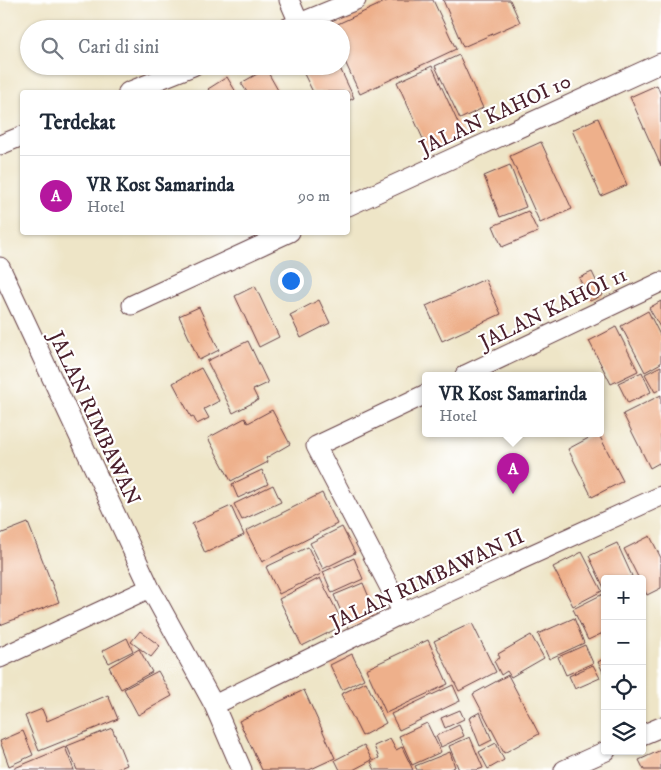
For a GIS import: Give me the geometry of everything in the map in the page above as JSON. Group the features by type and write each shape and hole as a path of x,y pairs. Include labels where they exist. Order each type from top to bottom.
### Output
{"street":[{"path":"289,0 291,20"},
{"path":"307,20 356,0"},
{"name":"JALAN KAHOI 10","path":"350,205 661,63"},
{"path":"133,90 170,75"},
{"path":"0,145 20,137"},
{"path":"132,305 284,235"},
{"name":"JALAN RIMBAWAN","path":"0,267 150,588 214,705 242,770"},
{"name":"JALAN KAHOI 11","path":"471,372 661,282"},
{"path":"403,613 316,446 422,396"},
{"name":"JALAN RIMBAWAN II","path":"214,705 403,613 661,496"},
{"path":"0,658 150,588"},
{"path":"646,733 661,727"},
{"path":"564,770 601,753"}],"building":[{"path":"389,0 433,0 456,49 360,94 350,72 350,20 346,20"},
{"path":"443,0 510,0 520,22 463,47"},
{"path":"459,55 483,108 460,119 435,66"},
{"path":"432,66 464,136 429,152 397,82"},
{"path":"255,75 269,75 278,90 246,90 241,83"},
{"path":"304,75 343,75 354,98 350,100 350,90 312,90"},
{"path":"227,77 235,90 209,90"},
{"path":"657,85 661,95 661,166 630,97"},
{"path":"598,118 627,185 601,196 572,130"},
{"path":"541,142 572,209 540,223 510,156"},
{"path":"510,165 526,207 500,217 484,176"},
{"path":"528,211 538,232 502,247 493,226"},
{"path":"592,272 603,295 590,301 579,278"},
{"path":"485,279 501,314 442,341 426,306"},
{"path":"255,286 279,337 259,347 235,296"},
{"path":"319,300 330,323 301,338 290,315"},
{"path":"661,301 661,329 649,308"},
{"path":"199,307 219,350 199,360 179,316"},
{"path":"648,311 661,337 661,363 645,372 621,326"},
{"path":"616,327 638,371 611,384 589,341"},
{"path":"248,341 268,383 253,390 258,400 233,413 207,361"},
{"path":"661,366 661,389 655,392 645,374"},
{"path":"201,368 219,401 204,409 209,418 197,424 193,416 191,417 173,383"},
{"path":"642,372 651,392 628,403 618,383"},
{"path":"661,395 661,467 659,463 650,468 623,414"},
{"path":"272,410 290,444 266,458 268,462 231,481 208,438 245,418 248,423"},
{"path":"590,437 600,437 623,481 592,497 568,449"},
{"path":"262,470 268,484 238,498 232,484"},
{"path":"273,485 281,502 242,520 234,504"},
{"path":"322,493 337,524 262,562 246,531"},
{"path":"231,506 244,535 205,553 192,524"},
{"path":"28,523 59,602 0,625 0,534"},
{"path":"342,527 355,553 323,569 310,543"},
{"path":"650,536 661,558 661,588 647,595 646,575 637,575 624,549"},
{"path":"617,543 632,575 601,575 601,582 589,556"},
{"path":"308,547 321,574 279,594 266,567"},
{"path":"582,552 601,592 573,606 553,567"},
{"path":"354,558 363,579 332,593 323,572"},
{"path":"320,578 344,625 302,646 279,599"},
{"path":"363,583 377,616 348,628 334,595"},
{"path":"601,595 601,634 588,640 573,609"},
{"path":"574,618 584,643 549,659 538,634"},
{"path":"472,623 496,672 459,691 434,641"},
{"path":"140,631 160,646 151,657 131,642"},
{"path":"531,635 544,658 511,677 507,671 501,675 494,661 500,658 498,654"},
{"path":"127,638 133,651 109,663 102,651"},
{"path":"428,640 448,684 386,713 366,669"},
{"path":"585,645 593,663 566,675 558,657"},
{"path":"139,649 152,672 121,689 109,667"},
{"path":"352,654 364,679 342,690 330,665"},
{"path":"593,665 600,678 575,689 569,676"},
{"path":"158,671 172,696 138,715 124,689"},
{"path":"508,675 539,734 504,753 473,694"},
{"path":"366,682 386,723 362,736 341,694"},
{"path":"453,685 460,701 399,730 391,714"},
{"path":"304,690 335,758 309,770 262,770 239,721"},
{"path":"108,695 118,719 39,751 25,716 42,709 47,721"},
{"path":"460,710 464,719 445,728 441,718"},
{"path":"480,712 492,740 480,746 469,718"},
{"path":"427,723 441,752 412,765 399,736"},
{"path":"459,725 464,736 441,747 436,736"},
{"path":"112,728 127,765 115,770 77,770 67,746"},
{"path":"23,731 33,755 9,766 0,741"},
{"path":"470,737 483,768 459,770 449,746"},
{"path":"390,739 396,750 402,747 413,770 375,770 371,762 379,758 374,746"},
{"path":"496,743 504,760 488,769 479,752"},
{"path":"364,745 372,760 353,770 340,770 335,760"},
{"path":"65,747 74,770 10,770"},
{"path":"661,750 661,770 644,770 639,760"},
{"path":"450,752 455,767 448,770 417,770 415,766"}],"place":[{"name":"VR Kost Samarinda","path":"513,494"}]}
